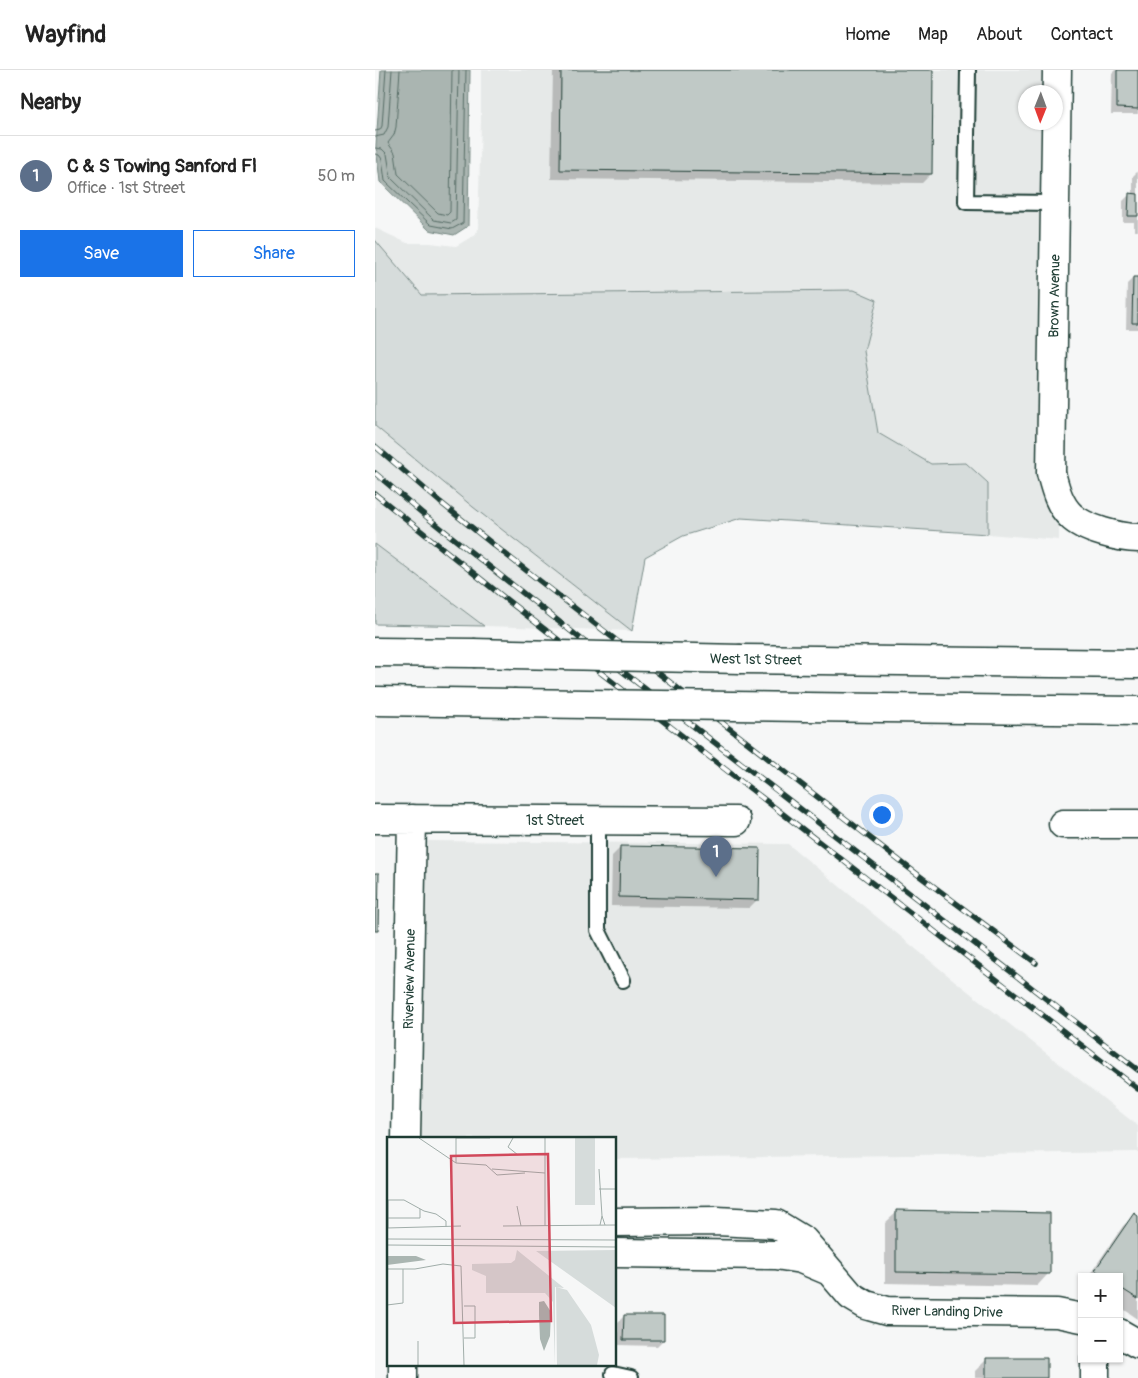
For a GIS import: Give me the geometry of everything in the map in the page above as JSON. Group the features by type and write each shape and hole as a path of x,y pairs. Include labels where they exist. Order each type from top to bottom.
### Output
{"street":[{"name":"Brown Avenue","path":"1057,70 1051,473 1057,495 1071,517 1097,531 1129,538 1138,538"},
{"name":"West 1st Street","path":"375,652 1138,664"},
{"path":"375,701 1138,711"},
{"name":"1st Street","path":"375,818 736,821"},
{"name":"Riverview Avenue","path":"406,1137 412,819"},
{"path":"1063,824 1138,824"},
{"path":"717,1221 717,1255"},
{"name":"River Landing Drive","path":"616,1222 717,1221 776,1224 804,1241 851,1296 866,1305 887,1311 1057,1313 1078,1317"},
{"name":"River Landing Drive","path":"616,1253 776,1255 801,1259 827,1270"},
{"path":"1123,1335 1138,1344"},
{"path":"1095,1363 1095,1378"}],"lane":[{"path":"968,70 966,202 1055,202"},
{"path":"597,820 598,930 623,980"},
{"path":"613,1374 631,1378"}],"shaded area":[{"path":"481,70 1045,70 1045,85 1018,85 1018,130 1044,130 1057,518 1055,523 1059,526 1059,540 988,534 988,483 966,463 931,464 878,433 864,351 877,300 854,290 422,295 375,240 375,228 407,243 456,246 473,236 478,230"},
{"path":"375,240 422,295 854,290 877,300 864,351 878,433 931,464 966,463 988,483 988,534 741,518 683,536 645,557 632,631 473,507 375,426"},
{"path":"375,426 473,507 632,631 484,626 375,544"},
{"path":"375,544 484,626 375,624"},
{"path":"424,841 788,844 945,973 1138,1126 1138,1152 616,1159 616,1137 419,1137"}],"water":[{"path":"381,70 470,70 468,226 454,235 429,230 380,182 376,146"}],"building":[{"path":"561,70 933,70 932,174 560,170"},
{"path":"1117,70 1138,70 1138,109 1117,108"},
{"path":"1129,193 1138,194 1138,216 1128,216"},
{"path":"1133,277 1138,277 1138,323 1132,323"},
{"path":"620,846 760,848 759,900 619,897"},
{"path":"375,873 379,873 378,931 375,931"},
{"path":"896,1210 1050,1213 1050,1274 896,1272"},
{"path":"1134,1213 1138,1216 1138,1299 1123,1290 1123,1273 1099,1273 1095,1270"},
{"path":"624,1315 664,1315 664,1340 623,1340"},
{"path":"986,1358 1047,1358 1047,1378 986,1378"}],"railway":[{"path":"375,446 495,546 905,865 1036,963"},
{"path":"375,473 428,518 591,647 1138,1070"},
{"path":"375,494 512,604 1138,1089"}],"place":[{"name":"C & S Towing Sanford Fl","path":"716,877"}]}
